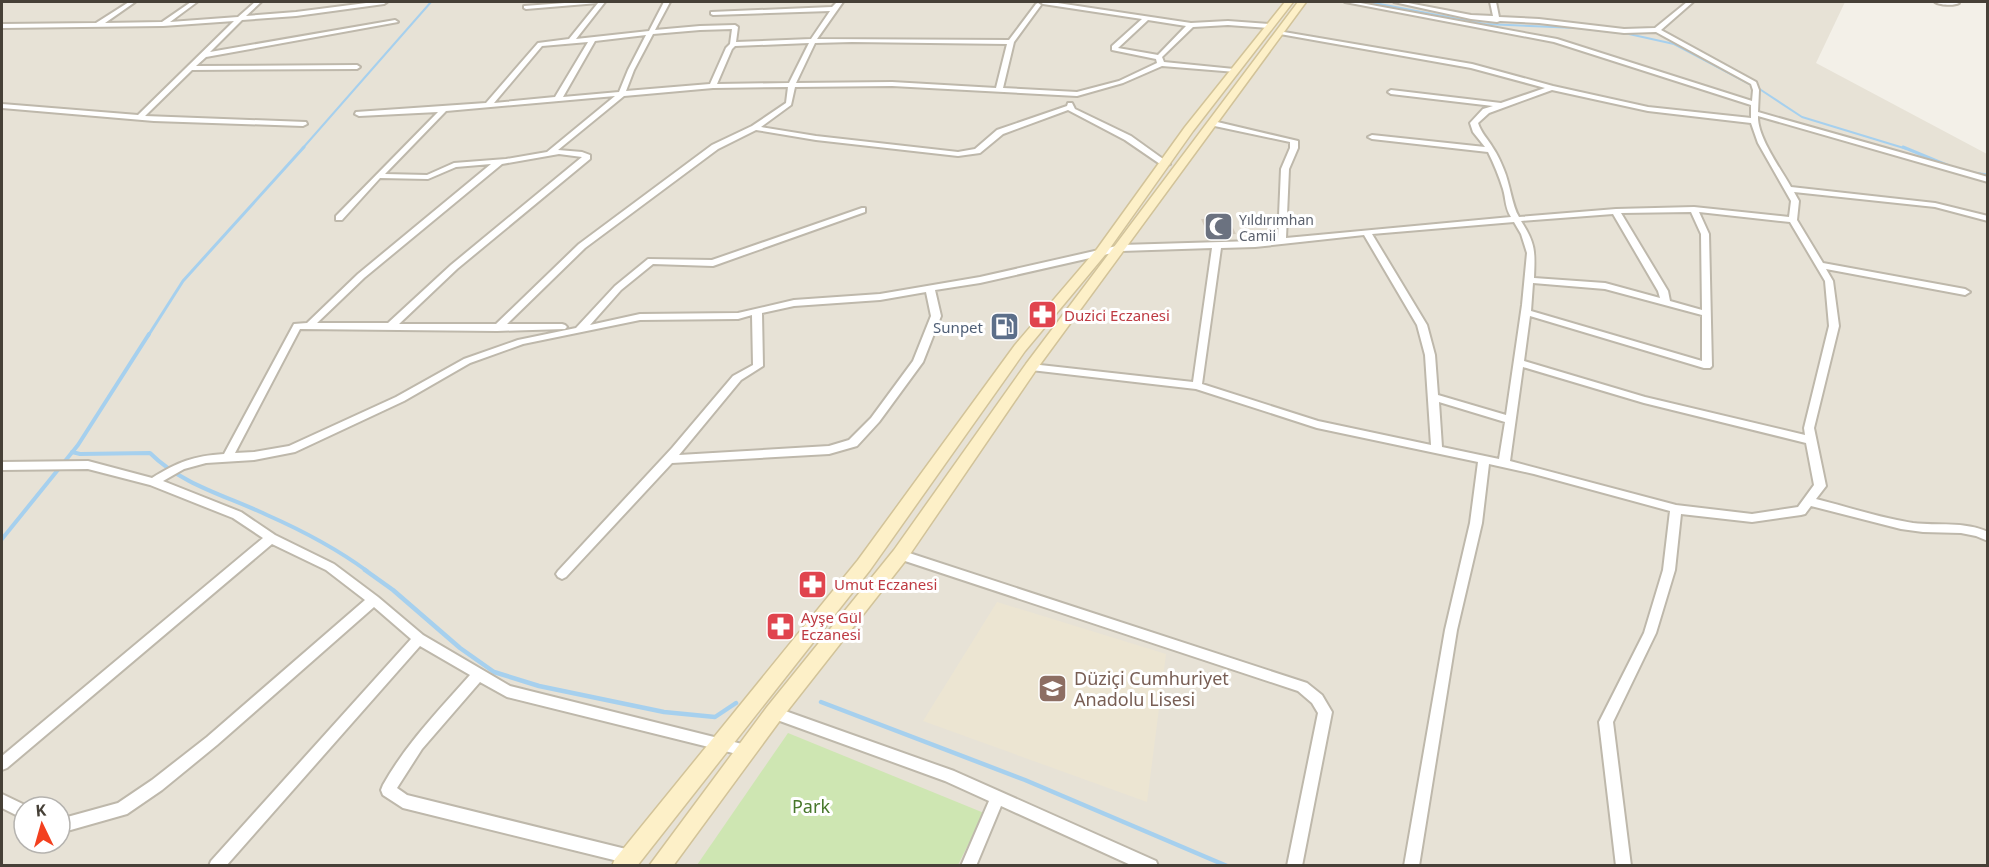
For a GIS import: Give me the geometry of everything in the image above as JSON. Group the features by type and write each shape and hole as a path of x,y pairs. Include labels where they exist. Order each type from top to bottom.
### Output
{"main road":[{"path":"660,866 745,750 900,555 1031,367 1121,248 1181,162 1213,123 1275,29 1289,2"},
{"path":"626,861 864,565 1020,348 1101,252 1234,71 1302,2"}],"street":[{"path":"96,26 132,2"},
{"path":"163,24 194,2"},
{"path":"140,117 205,55 237,19 258,2"},
{"path":"326,9 333,2"},
{"path":"2,26 163,24 237,19 384,2"},
{"path":"526,7 596,2"},
{"path":"572,39 602,2"},
{"path":"550,154 621,95 631,70 667,2"},
{"path":"766,10 769,2"},
{"path":"497,328 582,246 716,147 755,128 789,104 792,84 813,42 833,9 840,2"},
{"path":"1348,2 1555,40 1755,113 1988,180"},
{"path":"1031,367 1197,386 1317,424 1484,459 1676,509 1752,518 1801,511 1820,486 1809,428 1834,326 1828,281 1792,220 1795,201 1762,143 1755,113 1755,86 1657,30 1624,31 1539,21 1471,18 1397,2"},
{"path":"1492,2 1497,20"},
{"path":"1657,30 1690,2"},
{"path":"1938,2 1956,3"},
{"path":"999,91 1011,42 1040,3 1191,25 1228,23 1275,29 1472,66 1648,109 1755,113"},
{"path":"708,26 714,10 833,9"},
{"path":"1147,18 1114,47 1115,50 1160,61 1234,71"},
{"path":"205,55 395,22"},
{"path":"358,114 713,86 892,84 1077,94 1121,82 1160,61 1191,25"},
{"path":"2,34 14,26"},
{"path":"489,104 540,44 708,26 735,27 733,44 729,48 713,86"},
{"path":"558,99 593,39"},
{"path":"733,44 852,40 1011,42"},
{"path":"190,68 357,67"},
{"path":"1504,464 1526,312 1531,253 1525,234 1511,211 1508,192 1491,150 1477,132 1474,123 1486,111 1499,105 1552,87"},
{"path":"1390,92 1499,105"},
{"path":"1070,107 1068,105 1077,94"},
{"path":"2,106 140,117 303,124"},
{"path":"755,128 816,138 958,154 977,151 1000,132 1070,107 1128,138 1166,164"},
{"path":"339,218 444,109"},
{"path":"1213,123 1294,141 1294,148 1285,170 1282,241"},
{"path":"1372,137 1491,150"},
{"path":"378,176 428,177 454,165 550,154 582,154 587,157 454,267 392,325"},
{"path":"309,326 361,276 499,161"},
{"path":"1789,189 1935,205 1988,219"},
{"path":"158,478 180,465 207,459 254,456 291,449 400,399 467,361 521,342 640,316 738,316 794,303 880,297 980,280 1121,248 1282,241 1616,211 1694,209 1792,220"},
{"path":"1526,312 1707,366 1706,234 1694,209"},
{"path":"227,458 297,326 583,327 618,288 651,261 713,263 862,210"},
{"path":"1616,211 1663,291 1666,302"},
{"path":"1367,232 1422,325 1430,355 1437,449"},
{"path":"1197,386 1217,245"},
{"path":"1819,265 1965,292"},
{"path":"1529,280 1605,286 1707,314"},
{"path":"668,459 829,450 853,443 875,420 918,362 936,316 930,289"},
{"path":"562,574 668,459 737,378 758,366 757,311"},
{"path":"1518,363 1644,400 1811,440"},
{"path":"1433,397 1510,420"},
{"path":"1411,866 1451,630 1476,523 1484,459"},
{"path":"2,466 87,465 158,478 237,515 271,538 330,567 374,600 419,639 507,691 745,750"},
{"path":"1809,501 1904,526 1978,531 1988,537"},
{"path":"1624,866 1606,722 1650,633 1669,570 1676,509"},
{"path":"2,764 271,538"},
{"path":"900,555 1302,687 1317,699 1325,712 1294,866"},
{"path":"72,823 122,809 157,785 212,741 374,600"},
{"path":"216,866 419,639"},
{"path":"478,675 428,733 395,776 388,790 403,801 626,861"},
{"path":"774,713 949,776 998,797 1123,860 1151,866"},
{"path":"968,866 998,797"}],"shaded area":[{"path":"2,2 1845,2 1816,63 1987,154 1987,865 2,866"},
{"name":"Düziçi Cumhuriyet Anadolu Lisesi","path":"997,602 1166,654 1147,802 923,721"}],"green space":[{"name":"Park","path":"788,733 984,813 958,865 697,865"}],"building":[{"name":"Yıldırımhan Camii","path":"1228,218 1236,234 1208,235 1201,219"}],"waterway":[{"path":"302,149 431,2"},
{"path":"1369,2 1485,24 1577,28 1629,34 1674,44 1761,90 1802,117 1907,149"},
{"path":"148,336 183,281 304,147"},
{"path":"1903,147 1949,166"},
{"path":"1973,173 1988,175"},
{"path":"72,452 149,334"},
{"path":"2,539 72,452"},
{"path":"72,452 80,454 150,453 176,474 306,534 367,571"},
{"path":"365,570 393,590 460,648 494,672 539,686 664,712 715,717 736,703"},
{"path":"821,702 1025,780 1227,866"}],"place":[{"name":"Yıldırımhan Camii","path":"1218,227"},
{"name":"Duzici Eczanesi","path":"1043,315"},
{"name":"Sunpet","path":"1004,327"},
{"name":"Umut Eczanesi","path":"813,584"},
{"name":"Ayşe Gül Eczanesi","path":"780,626"},
{"name":"Düziçi Cumhuriyet Anadolu Lisesi","path":"1053,688"}]}
